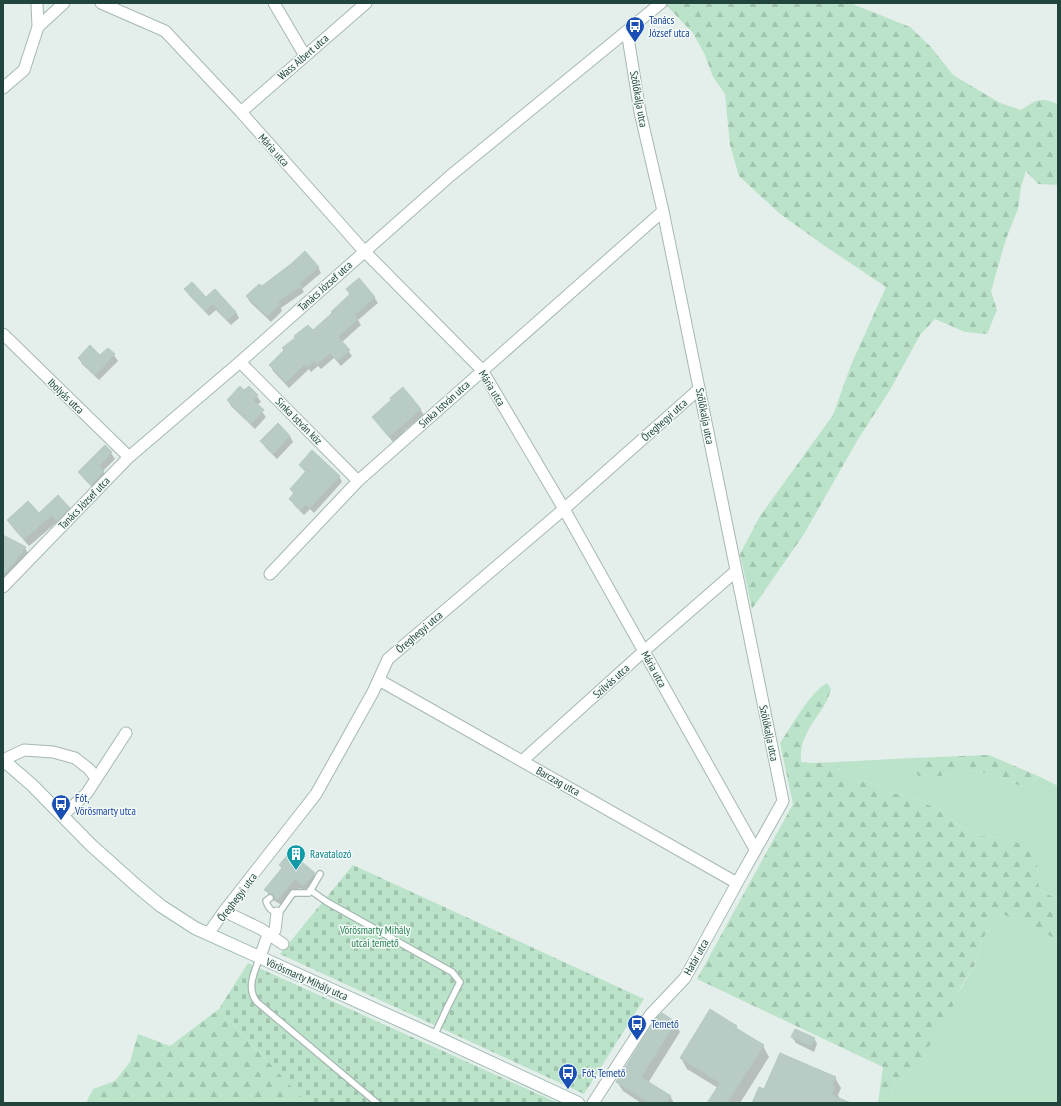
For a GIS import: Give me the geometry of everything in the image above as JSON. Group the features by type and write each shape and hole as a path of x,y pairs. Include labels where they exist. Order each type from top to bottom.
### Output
{"main road":[{"name":"Vörösmarty Mihály utca","path":"3,760 32,785 91,845 161,906 195,928 578,1103"}],"street":[{"path":"3,88 24,70 38,27 37,3"},
{"path":"38,27 64,3"},
{"name":"Mária utca","path":"101,3 165,31 241,112 364,251 482,370 564,509 755,849"},
{"path":"274,3 305,56"},
{"name":"Wass Albert utca","path":"241,112 366,3"},
{"name":"Tanács József utca","path":"3,586 129,457 240,362 450,176 661,3"},
{"name":"Szőlőkalja utca","path":"627,31 640,112 663,211 783,800"},
{"name":"Sinka István utca","path":"270,574 358,481 663,211"},
{"name":"Ibolyás utca","path":"3,334 129,457"},
{"name":"Sinka István köz","path":"240,362 358,481"},
{"name":"Öreghegyi utca","path":"208,934 316,794 379,680 388,659 564,509 699,388"},
{"name":"Szilvás utca","path":"522,761 644,651 736,571"},
{"name":"Barczag utca","path":"379,680 737,883"},
{"path":"62,816 86,793 126,733"},
{"name":"Vörösmarty Mihály utca","path":"3,760 24,750 53,752 75,758 89,769 96,778"},
{"name":"Határ utca","path":"593,1103 650,1015 686,978 783,800"},
{"path":"225,910 232,916 284,944"},
{"path":"260,958 266,940 275,930 277,913"}],"lane":[{"path":"270,898 266,901 268,906 272,911 277,913 281,910 293,893 309,893 320,874"},
{"path":"310,890 327,902 452,972 460,982 434,1036"},
{"path":"260,958 251,982 251,991 257,1002 377,1103"}],"green space":[{"path":"670,3 850,3 910,27 931,47 953,75 1000,103 1021,110 1038,100 1046,100 1058,104 1058,185 1038,184 1026,171 1021,187 1018,209 1006,239 991,291 997,310 987,334 965,332 935,319 920,335 890,390 857,441 804,534 752,609 740,554 760,516 833,415 851,365 886,287 779,213 739,176 730,145 725,94 713,77 705,55 693,33 666,5"},
{"path":"827,683 831,689 828,699 808,731 802,745 801,762 837,762 841,773 855,780 875,783 888,792 918,799 943,813 960,826 980,836 1005,838 1028,847 1037,860 1039,889 1058,900 1058,941 1031,924 1001,914 982,939 974,966 961,987 946,1021 916,1065 893,1087 890,1103 878,1103 883,1067 697,979 793,804 780,743 808,701 821,687"},
{"path":"989,755 1038,776 1030,788 1020,786 995,775 967,770 941,776 918,776 912,758"},
{"path":"912,758 919,776 941,776 967,770 995,775 1020,786 1030,788 1038,776 1058,786 1058,900 1039,889 1037,860 1005,838 980,836 960,826 943,813 918,799 888,792 875,783 855,780 841,773 837,762"},
{"name":"Vörösmarty Mihály utcai temető","path":"353,865 644,999 584,1094 280,954"},
{"path":"1001,914 1031,924 1058,941 1058,1103 890,1103 893,1087 916,1065 974,966 982,939"},
{"path":"248,963 558,1103 307,1103 219,1009"},
{"path":"219,1009 307,1103 86,1103 93,1089 115,1081 130,1062 138,1034 170,1046"}],"building":[{"path":"305,251 319,267 299,284 302,286 277,302 280,304 267,316 246,296 259,284 262,286 291,264"},
{"path":"359,278 375,297 355,315 358,319 338,337 350,350 338,361 330,353 317,364 314,361 307,367 305,364 286,382 269,365 284,350 282,348 295,338 294,336 308,325 313,330 332,313 331,312 350,294 346,289"},
{"path":"192,282 206,297 215,289 236,312 227,320 213,304 205,311 184,289"},
{"path":"90,345 100,355 108,348 115,354 95,375 78,358"},
{"path":"240,386 244,390 249,386 258,395 253,400 264,410 251,424 227,400"},
{"path":"403,387 421,409 389,437 372,417"},
{"path":"278,423 290,436 273,454 260,441"},
{"path":"105,445 112,452 99,466 104,471 91,485 78,472"},
{"path":"312,450 340,476 310,508 306,504 300,510 289,499 294,493 290,489 306,471 299,465"},
{"path":"58,495 70,508 57,521 52,515 24,539 7,520 28,501 39,513"},
{"path":"3,535 26,547 3,575"},
{"name":"Ravatalozó","path":"290,852 315,873 303,886 295,879 277,900 273,895 264,890 282,868 279,865"},
{"path":"710,1009 737,1026 736,1028 764,1045 727,1103 707,1103 720,1083 680,1058"},
{"path":"662,1013 676,1022 641,1077 671,1096 666,1103 649,1103 616,1082 656,1018"},
{"path":"795,1029 815,1038 811,1046 791,1037"},
{"path":"780,1053 836,1077 832,1086 835,1087 832,1095 851,1103 752,1103 759,1087 764,1089"}],"place":[{"name":"Tanács József utca","path":"635,43"},
{"name":"Fót, Vörösmarty utca","path":"61,821"},
{"name":"Ravatalozó","path":"296,871"},
{"name":"Temető","path":"637,1041"},
{"name":"Fót, Temető","path":"568,1090"}]}
